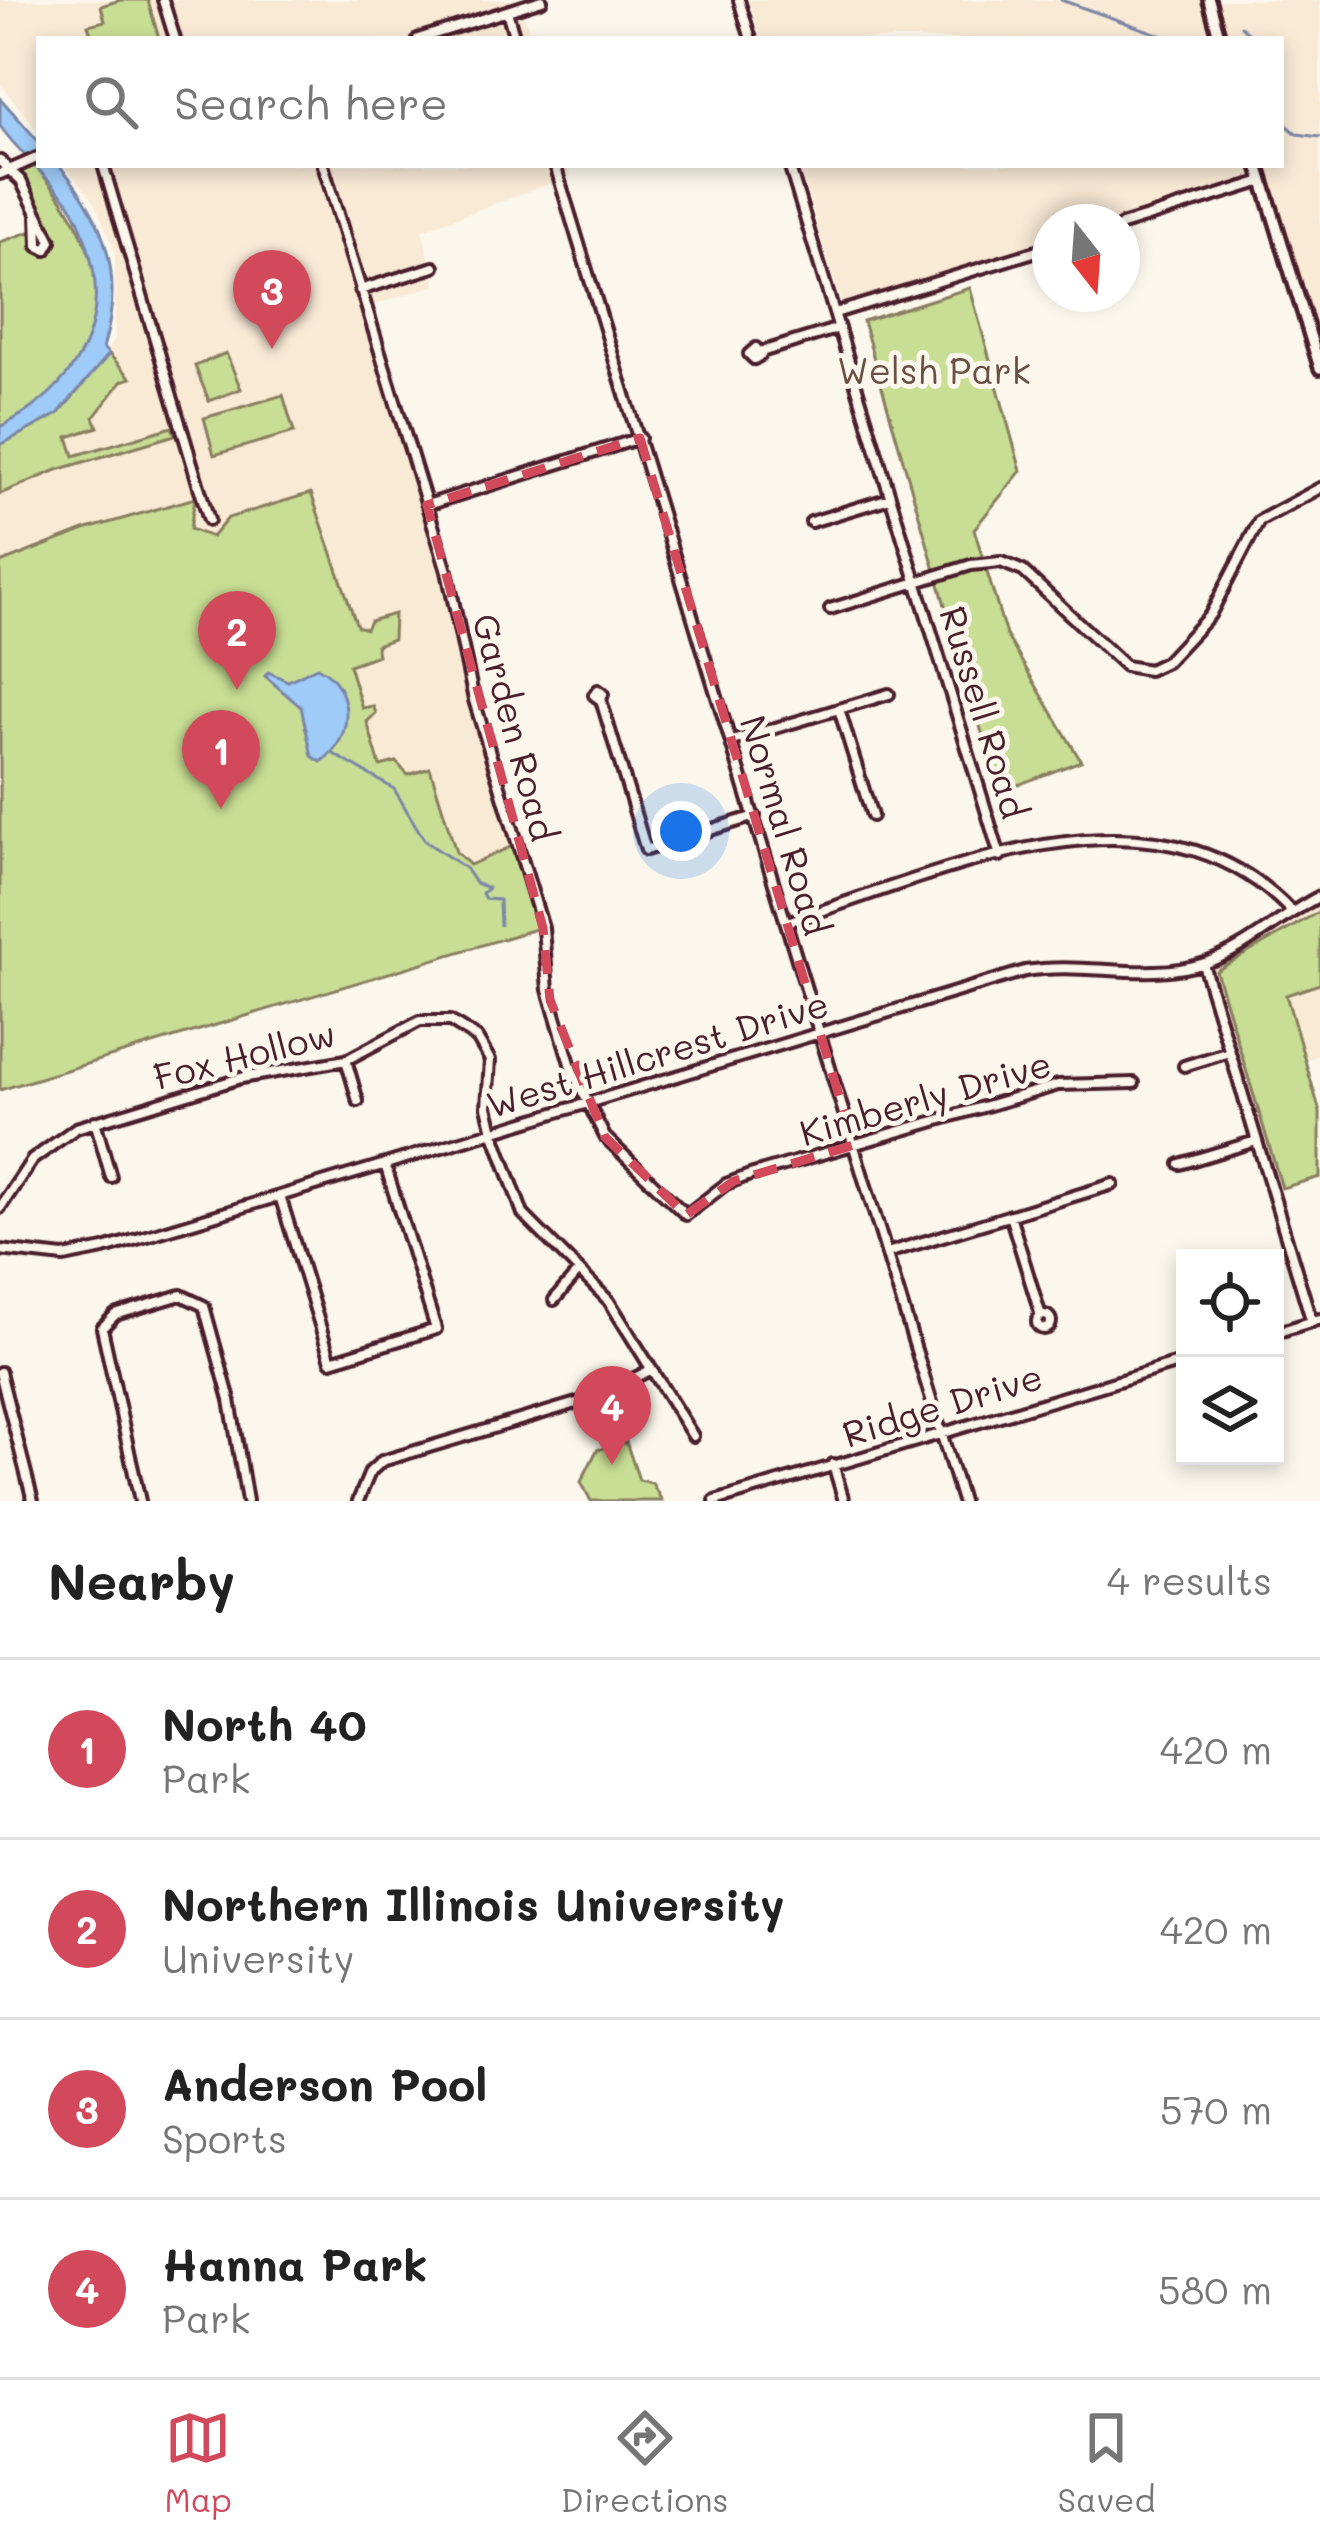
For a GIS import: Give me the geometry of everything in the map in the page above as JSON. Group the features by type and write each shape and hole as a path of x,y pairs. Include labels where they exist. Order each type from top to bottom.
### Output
{"main road":[{"path":"1209,0 1219,36"},
{"path":"1259,168 1320,368"}],"street":[{"path":"163,0 174,36"},
{"path":"428,36 542,0"},
{"path":"739,0 750,36"},
{"path":"507,11 514,36"},
{"path":"0,174 36,159"},
{"path":"0,161 10,167 38,215"},
{"path":"104,168 209,520"},
{"name":"Garden Road","path":"324,168 427,505 474,700 543,928 550,1000 585,1103 620,1155 686,1215 734,1181"},
{"name":"Normal Road","path":"556,168 962,1501"},
{"name":"Russell Road","path":"790,168 1000,856"},
{"path":"1140,220 1263,182"},
{"path":"835,314 1032,253"},
{"path":"360,290 434,267"},
{"path":"1307,328 1320,324"},
{"path":"761,352 839,328"},
{"path":"427,505 640,438"},
{"name":"Russell Road","path":"918,583 982,562 1011,564 1117,660 1139,671 1162,664 1181,648 1228,588 1259,520 1320,488"},
{"path":"811,522 890,498"},
{"path":"830,609 918,583"},
{"path":"732,741 889,694"},
{"path":"601,700 646,850 755,816"},
{"path":"839,709 872,816"},
{"path":"787,922 1070,838 1152,841 1253,875 1292,911"},
{"name":"West Hillcrest Drive","path":"0,1250 74,1256 1043,968 1148,971 1203,964 1232,952 1320,896"},
{"path":"1203,964 1316,1321 1284,1330"},
{"name":"Fox Hollow","path":"0,1208 41,1151 95,1121 241,1078 346,1060 420,1022 459,1024 477,1037 490,1060 493,1132 524,1214 625,1326 693,1436"},
{"path":"1184,1066 1229,1052"},
{"path":"346,1060 358,1101"},
{"name":"Kimberly Drive","path":"734,1181 1058,1085 1134,1083"},
{"path":"95,1121 111,1177"},
{"path":"1180,1164 1256,1141"},
{"path":"280,1196 332,1361 436,1329 385,1164"},
{"path":"887,1252 1113,1184"},
{"path":"1010,1215 1041,1316"},
{"path":"554,1300 579,1271"},
{"path":"140,1501 124,1415 101,1336 104,1323 181,1295 204,1306 230,1400 248,1501"},
{"name":"Ridge Drive","path":"715,1501 1176,1363"},
{"path":"358,1501 370,1472 382,1461 600,1396 650,1370"},
{"path":"0,1372 33,1501"},
{"path":"833,1464 844,1501"}],"highlighted area":[{"path":"640,438 854,1145 734,1181 686,1215 605,1137 550,1000 543,928 427,505"}],"shaded area":[{"path":"0,0 542,0 522,7 530,36 36,36 36,129 0,83"},
{"path":"749,0 1320,0 1320,324 1307,328 1263,182 1140,217 1140,204 1032,204 1032,250 842,306 800,168 1284,168 1284,36 760,36"},
{"path":"66,168 569,168 571,176 422,230 436,285 365,308 542,927 0,1091 0,454 76,400 115,339 115,251 93,200"},
{"path":"1320,891 1320,1055 1305,1060 1320,1110 1320,1178 1265,1194 1195,961 1239,942"}],"green space":[{"path":"148,0 158,36 92,36 88,25 105,21 101,6"},
{"path":"35,166 83,238 94,274 96,308 88,342 70,373 41,402 0,427 0,242 35,230 41,253 55,245 22,172"},
{"name":"Welsh Park","path":"970,288 1021,471 974,529 1006,635 1081,761 999,792 863,321"},
{"path":"226,353 241,389 209,401 195,366"},
{"path":"109,354 131,378 122,381 94,417 98,427 68,437 74,456 172,427 175,435 57,470 0,494 0,445 58,414"},
{"path":"283,395 294,432 214,455 204,418"},
{"path":"311,493 357,626 366,629 370,621 394,614 393,639 376,645 378,655 349,665 362,708 373,706 376,713 367,722 380,766 396,762 408,775 430,768 456,852 470,865 517,844 542,927 0,1090 0,563 84,530 195,498 190,529 212,537 228,518"},
{"path":"1320,911 1320,984 1286,995 1320,1112 1320,1177 1282,1188 1216,971"},
{"path":"626,1442 639,1480 652,1483 662,1501 591,1501 581,1482 597,1450"}],"water":[{"path":"0,98 36,139 36,168 16,146 0,126"},
{"path":"36,168 61,168 99,229 111,274 103,348 109,354 58,414 0,445 0,427 26,412 67,375 91,329 94,275 68,202"},
{"path":"317,667 338,686 346,713 340,740 321,762 312,756 301,707 265,676 268,672 288,681"}],"waterway":[{"path":"1061,0 1163,36"},
{"path":"1241,26 1251,36"},
{"path":"1284,123 1297,134 1320,137"},
{"path":"332,753 394,789 425,841 465,868 475,883 488,888 482,893 485,899 499,900 500,925"}],"place":[{"name":"Anderson Pool","path":"272,349"},
{"name":"Northern Illinois University","path":"237,690"},
{"name":"North 40","path":"221,809"},
{"name":"Hanna Park","path":"612,1465"}]}
